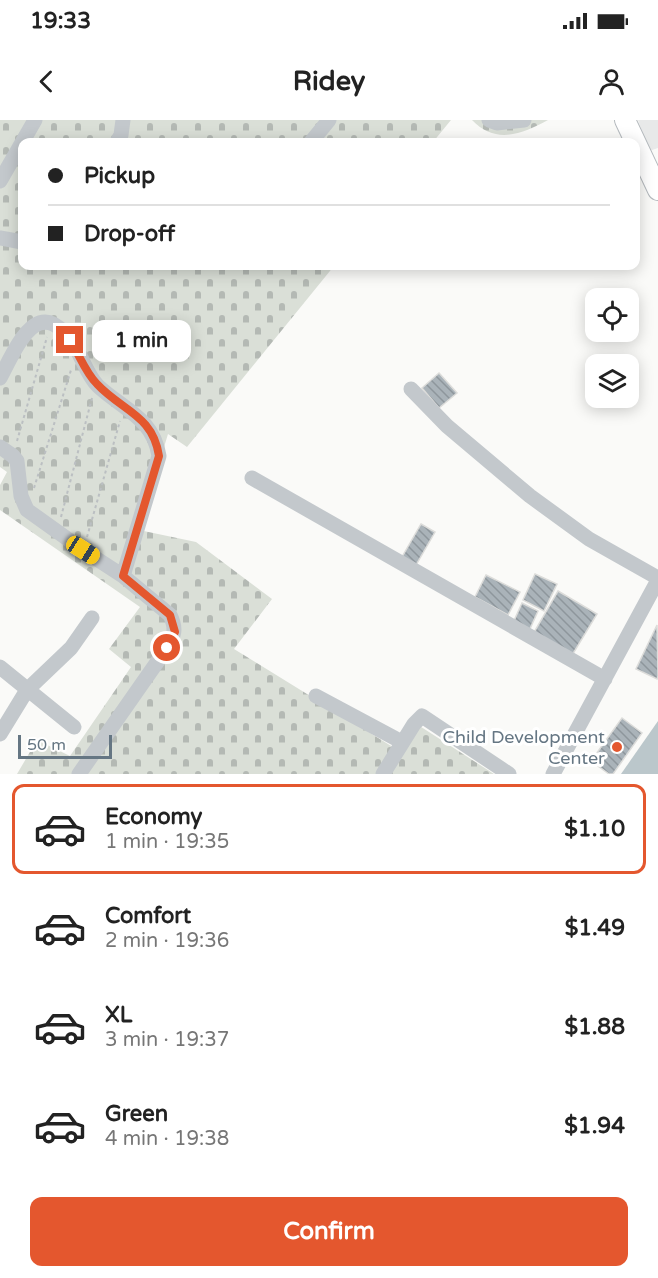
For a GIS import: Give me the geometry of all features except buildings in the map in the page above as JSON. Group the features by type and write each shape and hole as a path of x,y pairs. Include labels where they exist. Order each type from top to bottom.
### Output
{"main road":[{"path":"625,120 633,138"},
{"path":"640,152 658,190"}],"street":[{"path":"25,138 35,120"},
{"path":"119,138 123,120"},
{"path":"314,138 328,120"},
{"path":"489,120 497,123 524,120"},
{"path":"0,181 18,150"},
{"path":"0,238 18,241"},
{"path":"0,378 23,335 31,327 40,323 51,323 63,330 96,384 142,420 151,430 157,442 159,456 123,576"},
{"path":"411,389 447,426 530,496 589,539 658,579 553,774"},
{"path":"7,451 18,461 21,496 27,510 123,576 170,615 175,632 167,648 79,774"},
{"path":"252,478 605,679"},
{"path":"0,734 27,690 70,648 92,618"},
{"path":"0,667 74,727"},
{"path":"316,696 402,742"},
{"path":"383,774 418,718 422,716 509,774"}],"path":[{"path":"7,451 51,323"},
{"path":"27,510 77,350"},
{"path":"57,532 96,384"},
{"path":"83,550 124,407"}],"shaded area":[{"path":"638,120 658,120 658,148 649,151"},
{"path":"658,721 658,774 621,774"}],"green space":[{"path":"0,120 451,120 436,138 18,138 18,270 331,270 187,447 168,434 139,530 196,542 272,599 234,649 396,749 415,723 494,774 17,774 37,740 70,756 131,667 109,649 140,607 0,510 0,485 7,472 0,467"},
{"path":"472,120 548,120 519,133 500,135 490,133"}],"place":[{"name":"Child Development Center","path":"617,747"}],"route":[{"path":"70,340 96,384 142,420 151,430 157,442 159,456 123,576 170,615 175,632 167,648"}]}
